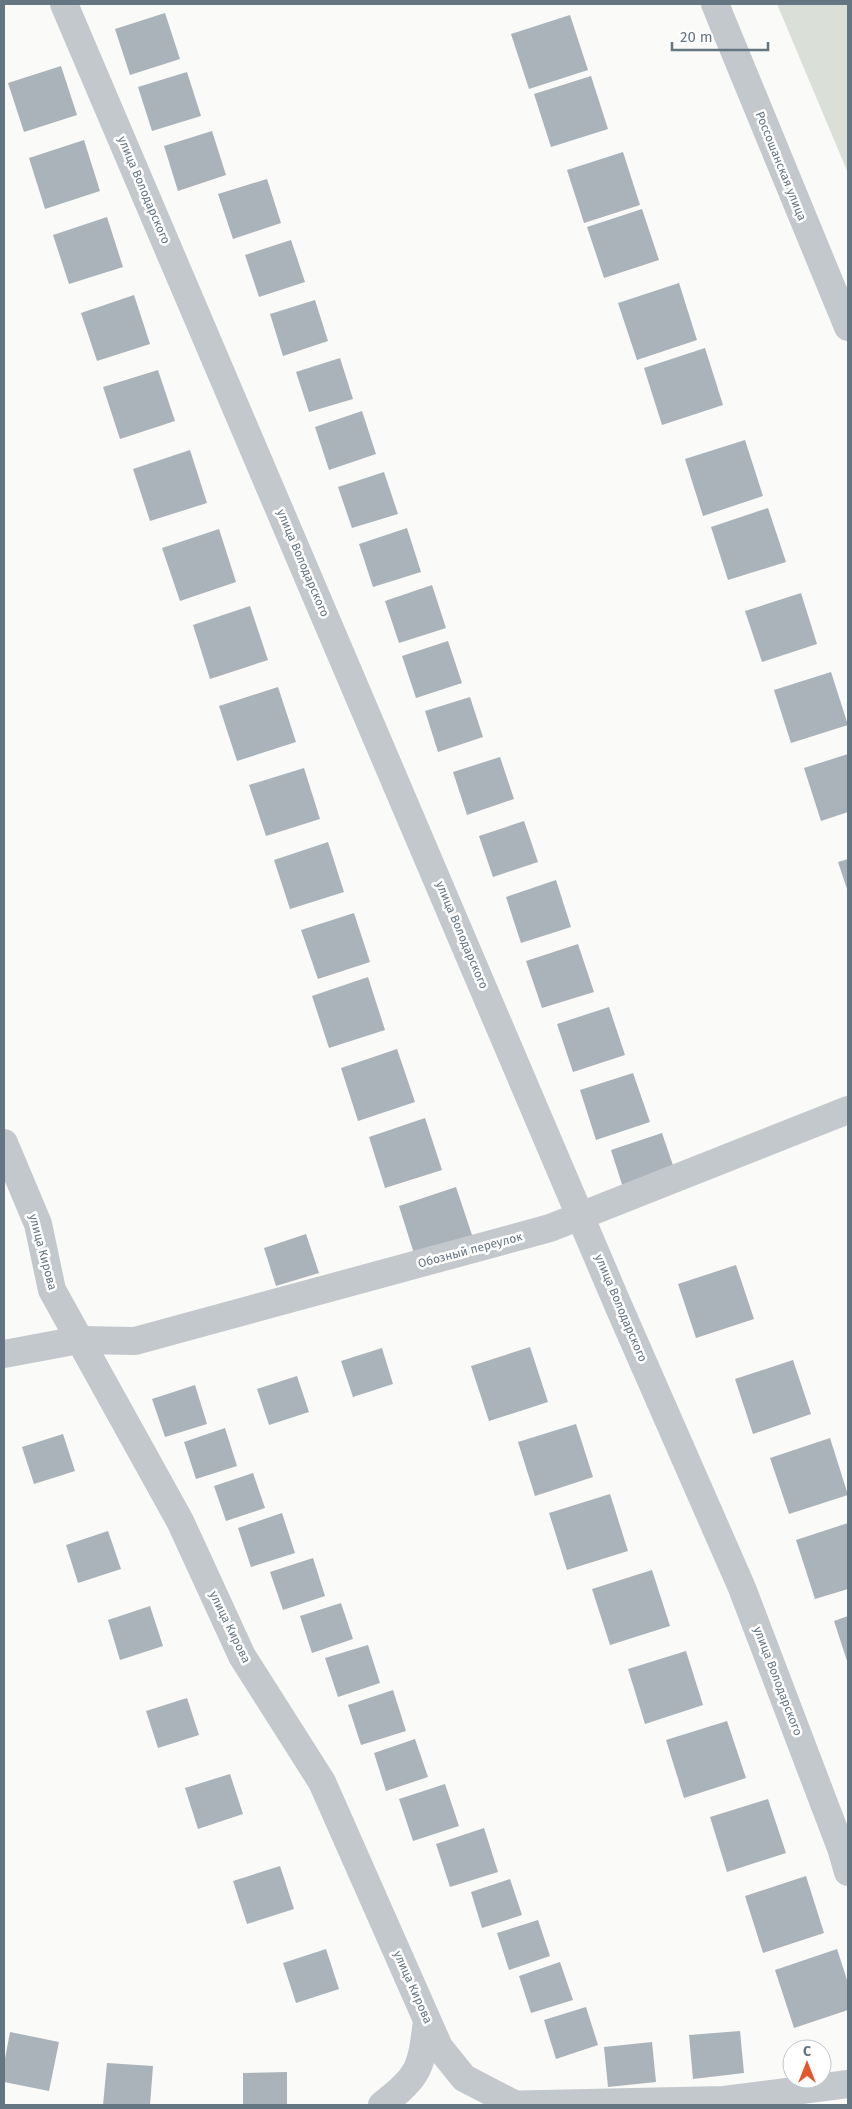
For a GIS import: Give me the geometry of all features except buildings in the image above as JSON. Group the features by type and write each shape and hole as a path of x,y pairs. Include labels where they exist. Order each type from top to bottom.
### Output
{"street":[{"name":"улица Володарского","path":"64,4 618,1305 742,1588 838,1839 848,1872"},
{"name":"Россошанская улица","path":"715,4 848,327"},
{"name":"Обозный переулок","path":"4,1354 79,1340 135,1341 550,1228 848,1110"},
{"name":"улица Кирова","path":"4,1143 38,1224 52,1290 180,1521 242,1656 322,1782 439,2047 464,2078 507,2104"},
{"path":"382,2105 409,2083 418,2067 422,2058 427,2018"},
{"path":"507,2104 724,2100 848,2084"}],"shaded area":[{"path":"777,4 848,4 848,173"}]}
